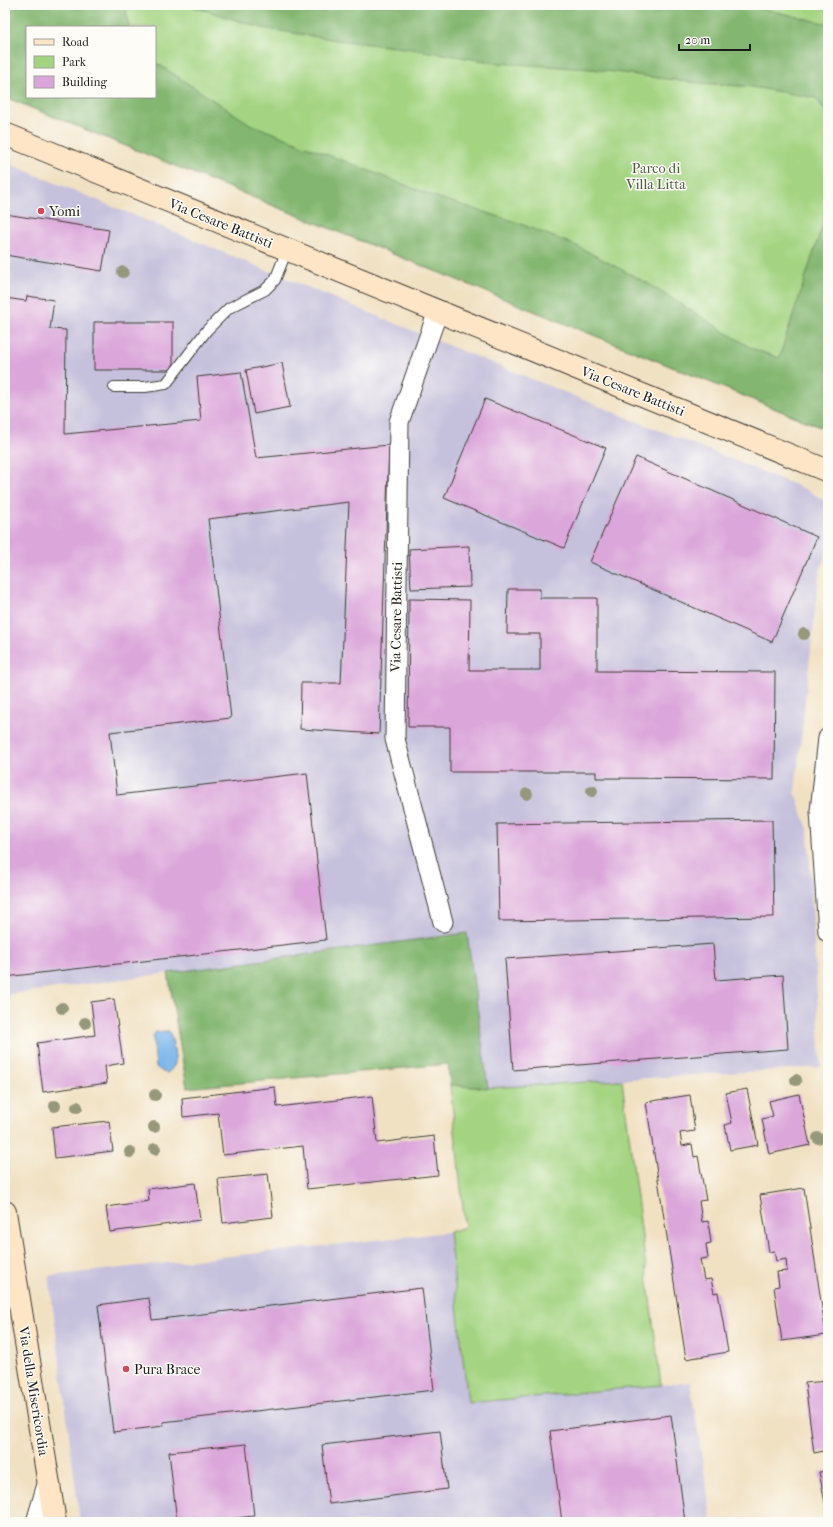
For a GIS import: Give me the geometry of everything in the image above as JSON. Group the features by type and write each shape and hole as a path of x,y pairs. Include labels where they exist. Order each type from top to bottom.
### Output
{"main road":[{"name":"Via Cesare Battisti","path":"5,134 828,471"},
{"name":"Via della Misericordia","path":"5,1212 55,1522"}],"street":[{"name":"Via Cesare Battisti","path":"438,311 399,422 395,739 442,922"},
{"path":"828,738 820,811 828,932"},
{"path":"36,1522 48,1478"}],"lane":[{"path":"114,388 145,387 166,384 207,330 229,308 265,290 275,280 287,250"}],"shaded area":[{"path":"5,162 450,346 805,489 828,503 828,544 819,576 795,793 808,829 821,1067 488,1088 467,933 5,995"},
{"path":"449,1232 468,1403 690,1382 712,1522 80,1522 49,1276"}],"green space":[{"name":"Parco di Villa Litta","path":"5,5 828,5 828,430 5,97"},
{"path":"5,5 125,5 129,26 26,26 26,98 156,98 156,63 250,124 433,196 513,221 577,246 647,283 751,348 779,358 821,230 828,198 828,430 5,97"},
{"path":"178,5 747,5 828,24 828,115 816,98 752,87 689,82 592,69 497,63 412,49 343,41 262,28 191,6"},
{"path":"467,933 488,1088 450,1085 448,1064 187,1088 168,973"},
{"path":"622,1080 661,1385 468,1403 449,1232 465,1227 450,1085 488,1088"}],"water":[{"path":"169,1031 174,1047 175,1063 171,1070 167,1073 156,1067 153,1037 156,1032"}],"building":[{"path":"5,214 109,230 102,271 5,255"},
{"path":"27,296 54,300 50,329 66,330 65,434 201,421 197,377 241,372 256,458 389,445 379,734 300,729 301,683 341,683 349,502 208,519 231,718 110,732 117,795 307,773 326,940 5,977 5,298 26,301"},
{"path":"94,322 173,322 173,370 94,370"},
{"path":"282,363 290,407 254,414 246,370"},
{"path":"485,399 606,448 564,548 444,498"},
{"path":"636,457 817,537 772,642 590,562"},
{"path":"469,546 470,587 411,589 409,549"},
{"path":"508,589 540,589 540,598 597,598 597,671 775,672 774,779 596,778 596,772 450,772 450,727 408,727 409,599 470,600 469,670 540,670 540,634 507,634"},
{"path":"772,820 774,917 499,921 497,824"},
{"path":"713,944 716,980 783,975 788,1049 513,1070 505,959"},
{"path":"114,999 123,1063 105,1066 107,1083 43,1092 37,1043 95,1035 91,1002"},
{"path":"275,1087 277,1107 372,1096 377,1143 434,1136 438,1175 307,1189 303,1146 223,1155 218,1113 183,1117 182,1098"},
{"path":"747,1089 758,1145 730,1150 725,1125 732,1123 726,1093"},
{"path":"799,1094 810,1145 769,1154 762,1119 773,1116 769,1101"},
{"path":"690,1095 695,1131 680,1133 682,1146 692,1144 694,1157 698,1156 706,1200 699,1201 702,1222 708,1221 711,1243 706,1244 708,1258 700,1259 704,1280 711,1279 714,1293 718,1292 728,1352 686,1359 646,1102"},
{"path":"109,1121 113,1151 55,1158 52,1127"},
{"path":"268,1174 273,1217 223,1223 218,1179"},
{"path":"195,1183 200,1220 110,1232 106,1207 149,1201 148,1189"},
{"path":"804,1188 826,1335 782,1341 774,1287 779,1286 777,1272 787,1271 786,1259 776,1261 774,1251 769,1252 760,1195"},
{"path":"422,1288 434,1390 163,1422 164,1426 113,1432 98,1305 149,1298 152,1320"},
{"path":"828,1381 828,1450 814,1453 805,1383"},
{"path":"671,1415 685,1522 562,1522 550,1431"},
{"path":"440,1431 447,1489 329,1504 322,1445"},
{"path":"246,1444 254,1516 202,1522 177,1522 169,1452"},
{"path":"828,1471 828,1513 827,1513 819,1472"}],"place":[{"name":"Yomi","path":"41,211"},
{"name":"Pura Brace","path":"126,1369"}]}
